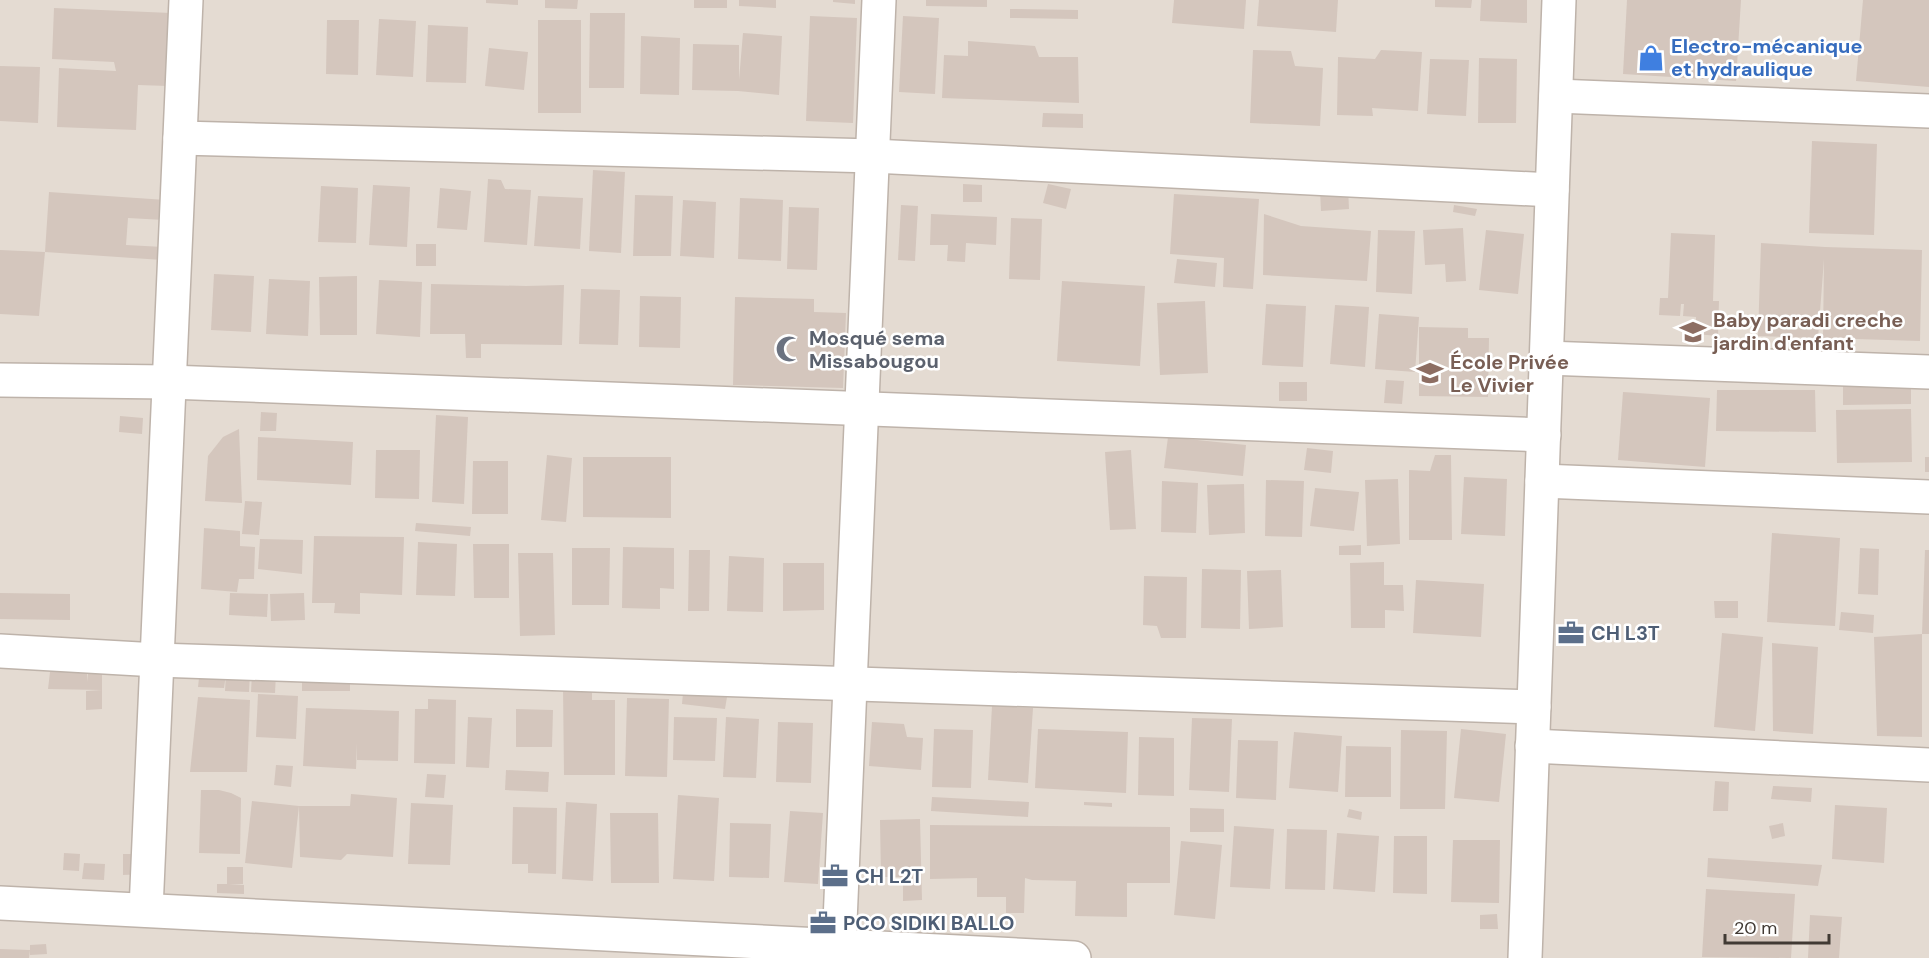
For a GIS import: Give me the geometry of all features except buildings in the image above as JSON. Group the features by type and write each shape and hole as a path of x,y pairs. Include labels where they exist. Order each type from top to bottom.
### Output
{"street":[{"path":"146,910 186,0"},
{"path":"838,946 879,0"},
{"path":"1525,958 1559,0"},
{"path":"1556,96 1929,111"},
{"path":"180,138 873,156 1552,190"},
{"path":"1546,358 1929,372"},
{"path":"0,380 169,381 1544,435"},
{"path":"1542,481 1929,497"},
{"path":"0,651 157,660 1534,707"},
{"path":"1532,746 1929,765"},
{"path":"0,903 146,910 580,945 838,946 1074,958"}],"shaded area":[{"path":"0,0 1929,0 1929,958 0,958"}],"place":[{"name":"Electro-mécanique et hydraulique","path":"1651,58"},
{"name":"Baby paradi creche jardin d'enfant","path":"1693,332"},
{"name":"Mosqué sema Missabougou","path":"789,349"},
{"name":"École Privée Le Vivier","path":"1430,373"},
{"name":"CH L3T","path":"1571,633"},
{"name":"CH L2T","path":"835,876"},
{"name":"PCO SIDIKI BALLO","path":"823,923"}]}
